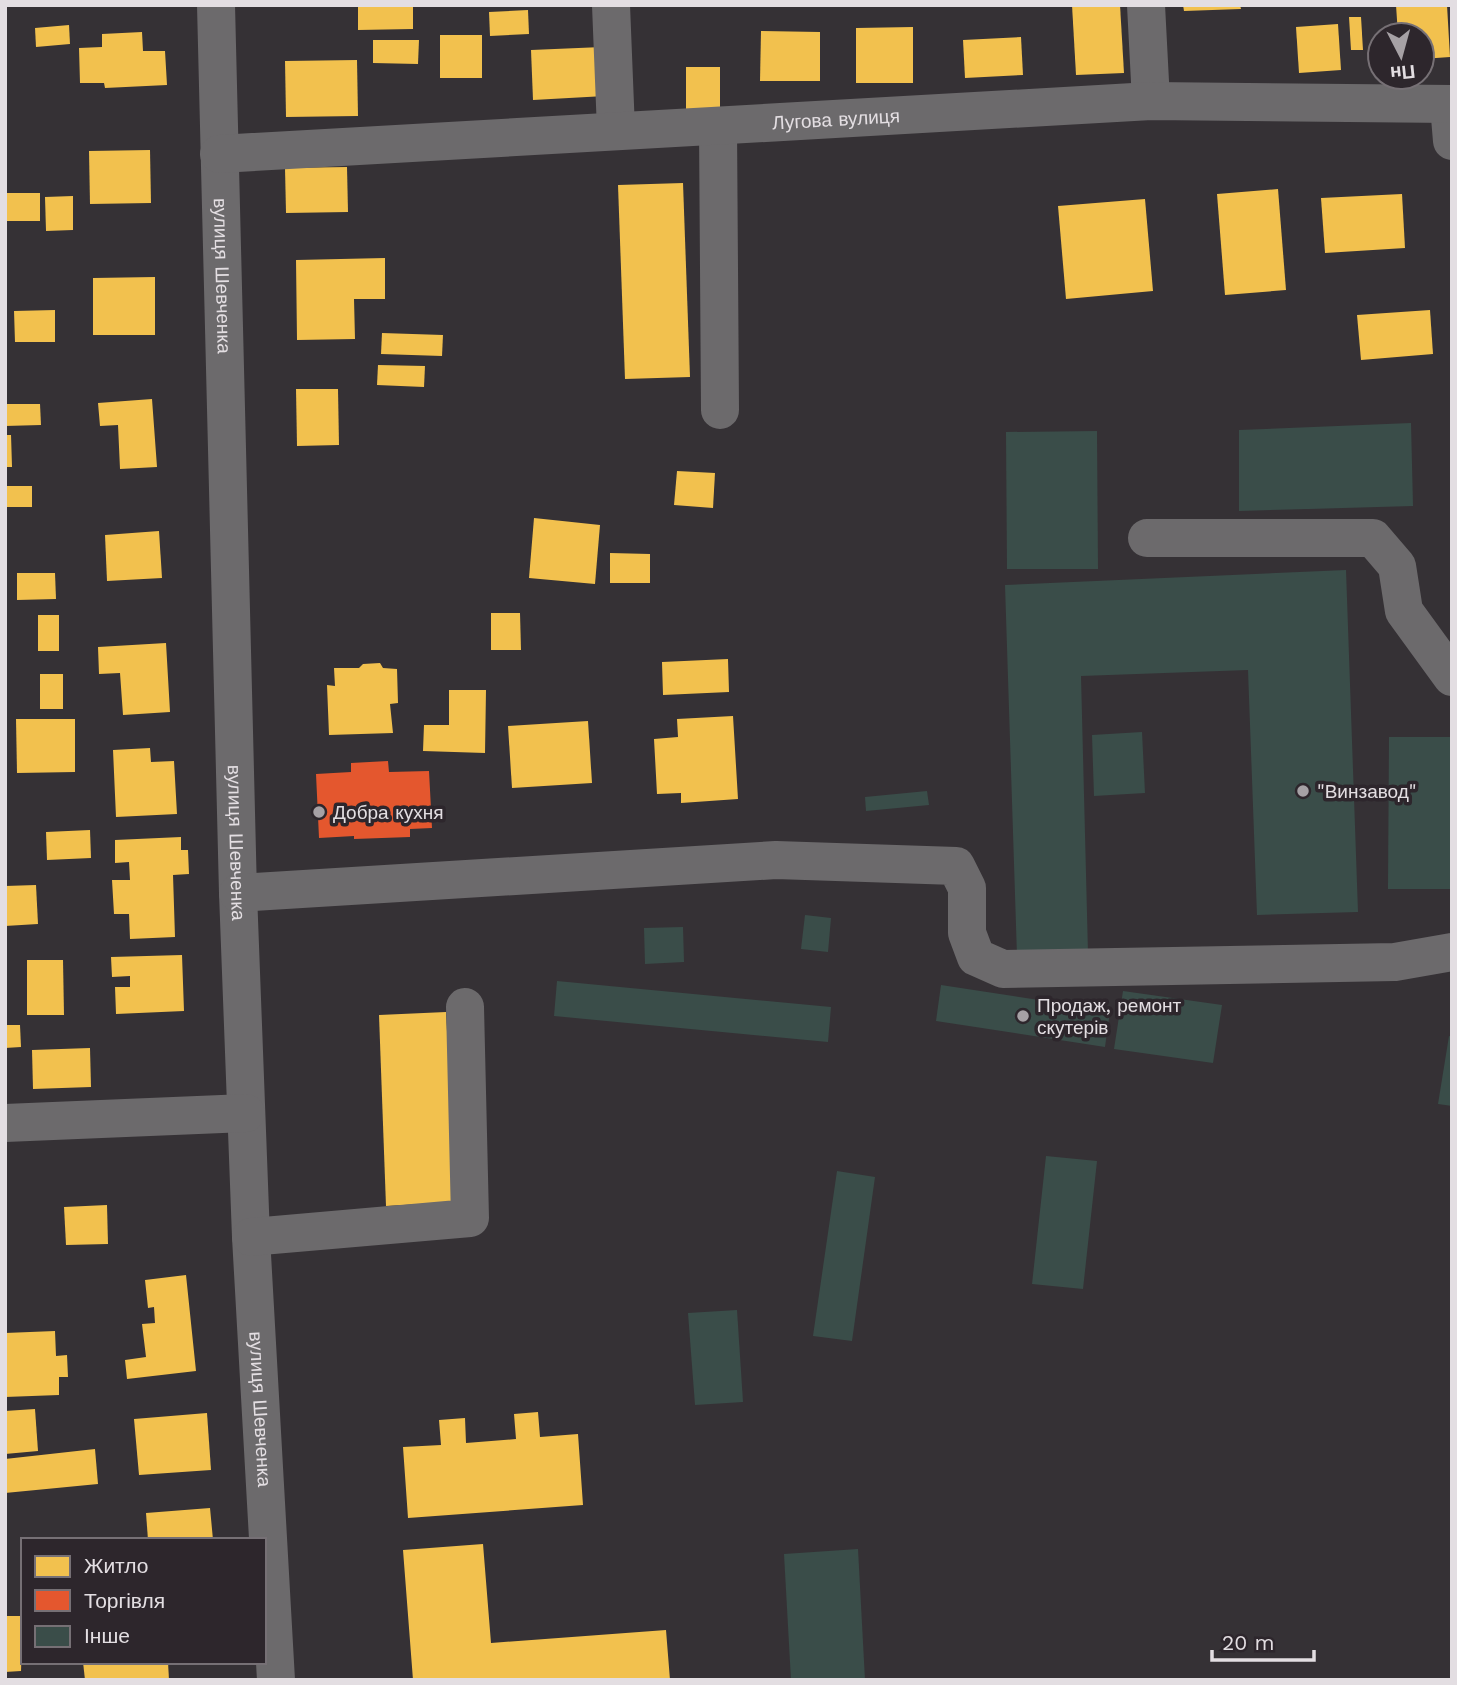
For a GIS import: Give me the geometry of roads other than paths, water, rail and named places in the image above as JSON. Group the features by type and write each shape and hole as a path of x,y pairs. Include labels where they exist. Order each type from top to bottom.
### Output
{"street":[{"name":"вулиця Шевченка","path":"216,5 238,893 251,1237 275,1680"},
{"path":"611,5 616,131"},
{"path":"1146,5 1151,101"},
{"name":"Лугова вулиця","path":"219,153 1151,101 1451,117"},
{"path":"718,126 720,410"},
{"path":"1147,538 1373,538 1397,566 1404,611 1452,677"},
{"path":"238,893 776,860 956,866 967,888 967,933 976,957 1003,969 1395,962 1452,951"},
{"path":"251,1237 470,1218 466,1007"},
{"path":"5,1123 246,1113"}],"place":[{"name":"\"Винзавод\"","path":"1303,791"},
{"name":"Добра кухня","path":"319,812"},
{"name":"Продаж, ремонт скутерів","path":"1023,1016"}]}
